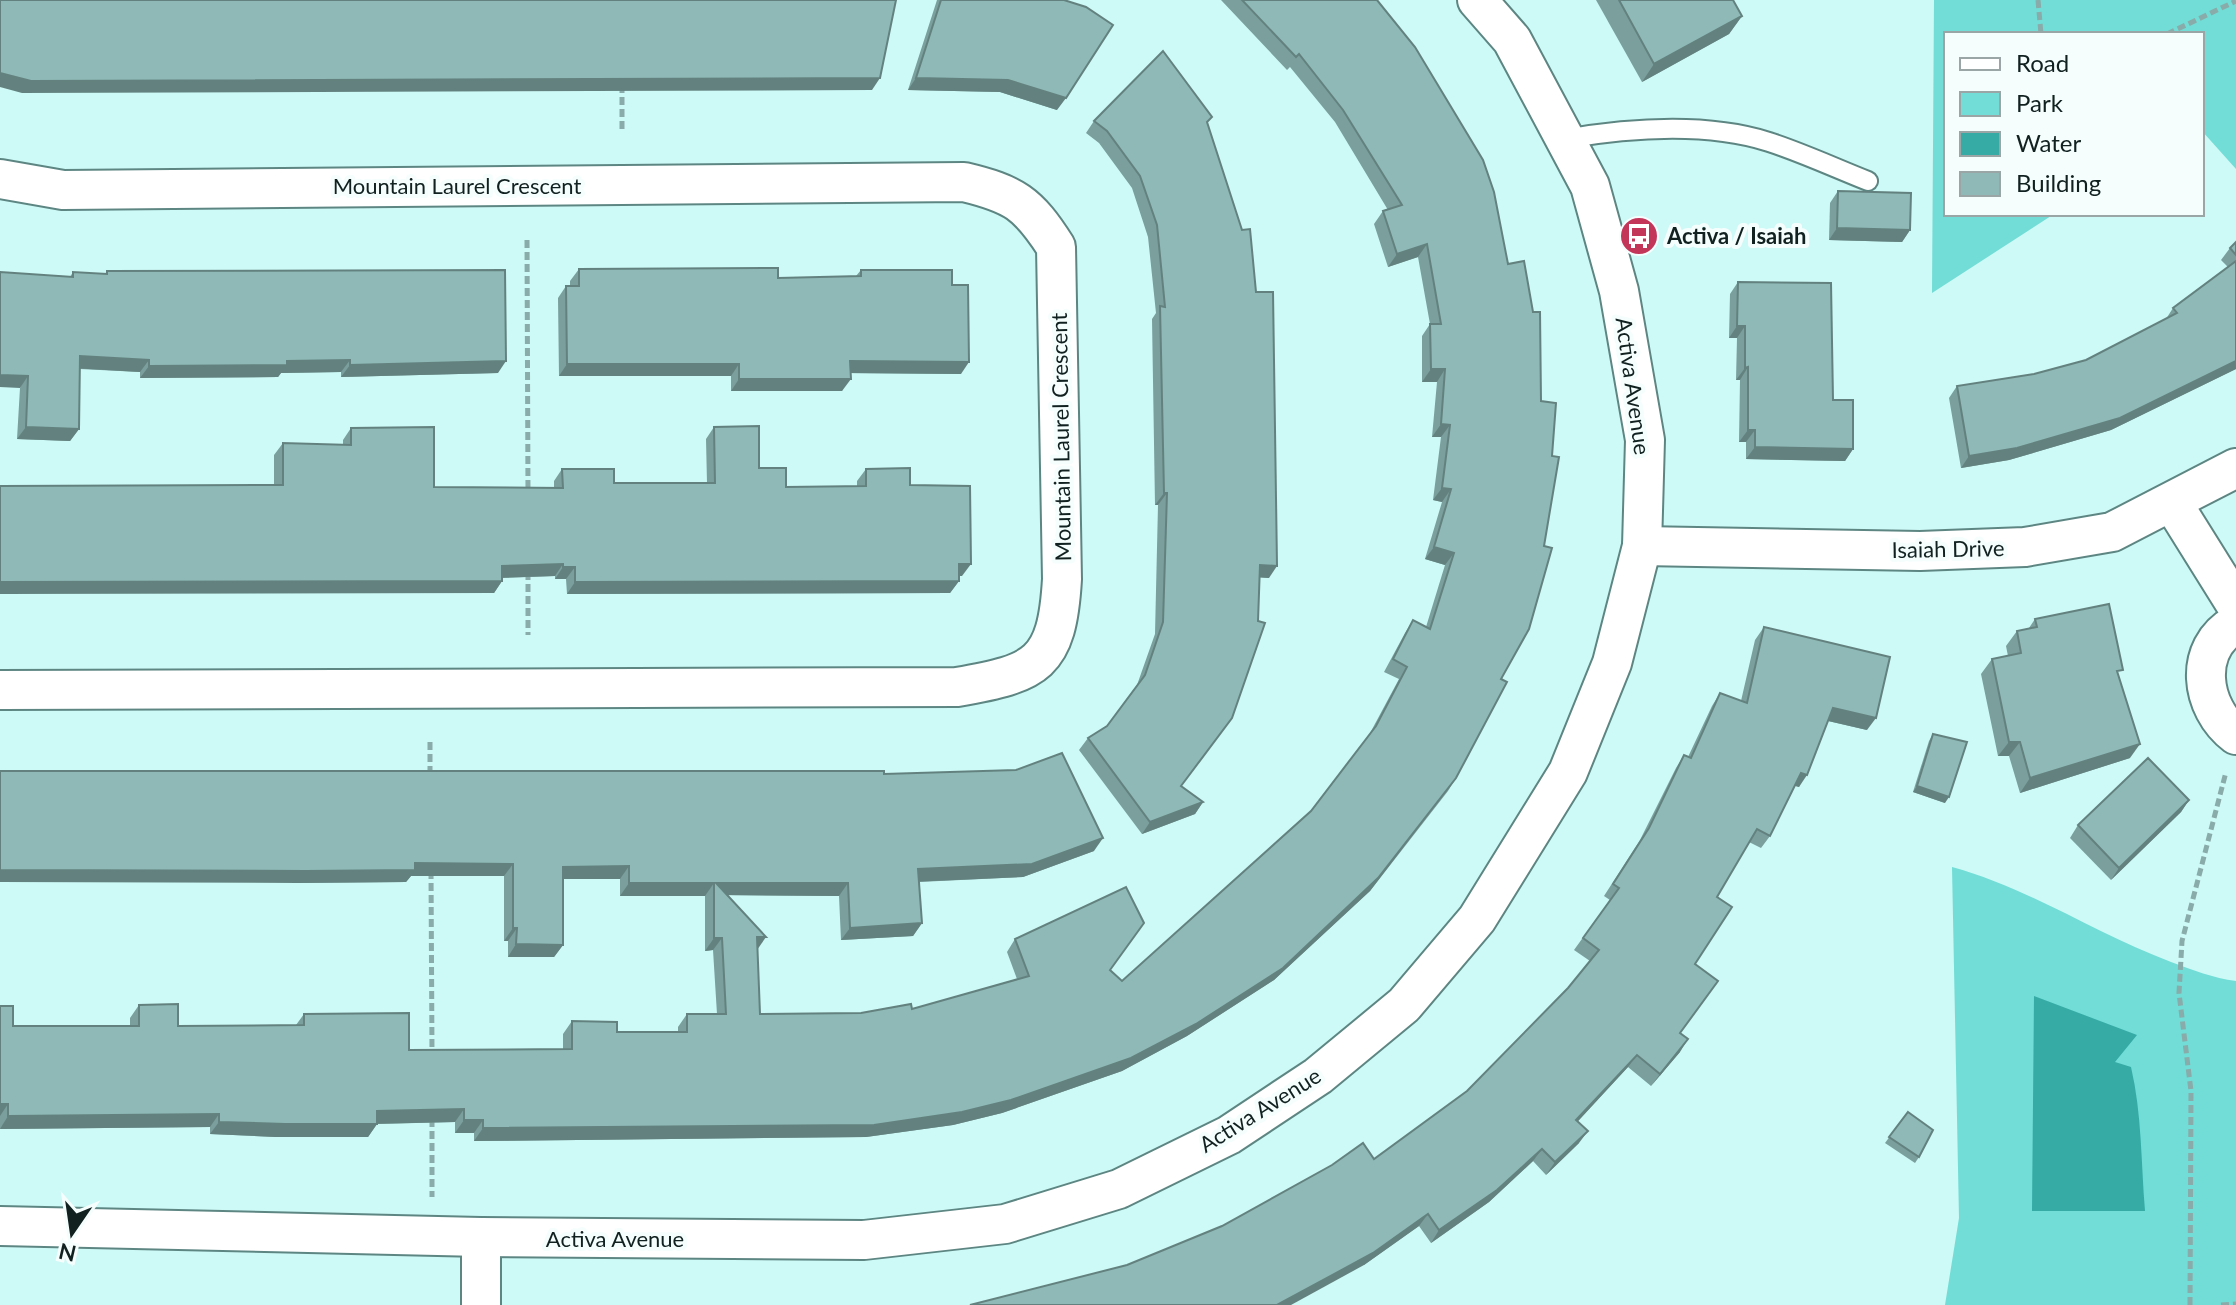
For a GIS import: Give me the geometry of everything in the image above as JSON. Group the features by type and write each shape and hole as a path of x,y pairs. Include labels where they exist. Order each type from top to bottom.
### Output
{"street":[{"name":"Activa Avenue","path":"0,1226 481,1237 864,1240 1005,1224 1119,1189 1229,1135 1318,1076 1404,1005 1477,919 1568,772 1612,663 1642,546 1645,440 1619,291 1590,186 1512,40 1477,0"},
{"name":"Mountain Laurel Crescent","path":"0,179 63,190 964,182 1006,192 1035,214 1056,247 1062,579 1060,621 1047,651 1015,677 957,687 0,690"},
{"name":"Isaiah Drive","path":"1642,546 1920,551 2025,547 2112,532 2173,504 2236,468"},
{"path":"2173,504 2236,605"},
{"path":"2234,748 2206,695 2204,672 2216,641 2236,624"},
{"path":"481,1237 481,1305"}],"lane":[{"path":"1565,139 1619,130 1709,132 1767,141 1868,181"}],"path":[{"path":"2038,0 2041,32"},
{"path":"2171,32 2236,1"},
{"path":"622,73 622,132"},
{"path":"527,240 528,508"},
{"path":"528,556 528,635"},
{"path":"430,742 430,789"},
{"path":"2190,1305 2191,1106 2179,993 2182,941 2221,784 2234,748"},
{"path":"431,868 432,1057"},
{"path":"432,1104 432,1207"},
{"path":"2221,1305 2236,1304"}],"green space":[{"path":"1934,0 2236,0 2236,169 2204,133 2204,32 1944,32 1944,216 2051,216 1932,293"},
{"path":"1952,867 2008,887 2143,951 2211,976 2236,981 2236,1305 1945,1305 1959,1218"}],"water":[{"path":"2034,996 2137,1035 2115,1062 2131,1067 2135,1085 2145,1211 2032,1211"}],"building":[{"path":"0,0 896,0 880,78 31,81 0,73"},
{"path":"941,0 1064,0 1086,7 1113,25 1066,98 1008,80 916,78"},
{"path":"1242,0 1377,0 1415,47 1483,160 1494,192 1508,264 1524,261 1533,312 1540,312 1541,401 1556,403 1552,456 1559,457 1544,546 1552,548 1529,629 1501,679 1507,682 1456,778 1378,878 1283,968 1196,1024 1131,1058 1011,1100 962,1112 874,1125 483,1128 483,1120 464,1120 464,1109 377,1111 377,1124 219,1122 219,1114 8,1116 8,1104 0,1104 0,1006 13,1006 13,1026 139,1026 139,1005 178,1004 178,1026 304,1025 304,1014 409,1013 409,1050 572,1049 572,1021 617,1022 617,1032 687,1032 687,1014 726,1014 722,938 714,938 714,883 629,883 629,866 563,867 563,945 516,944 513,864 415,863 415,870 0,870 0,771 884,771 884,774 1016,770 1062,753 1103,838 1032,864 918,869 922,923 850,928 848,883 716,883 766,937 757,937 760,1014 861,1013 911,1004 912,1009 1029,976 1015,939 1126,887 1144,923 1110,970 1122,981 1311,811 1376,726 1407,667 1393,659 1413,620 1430,629 1454,553 1434,547 1451,489 1442,488 1450,425 1441,424 1445,369 1431,369 1430,324 1441,324 1427,244 1397,254 1383,211 1402,205 1343,110 1299,54 1296,57"},
{"path":"1619,0 1733,0 1742,16 1654,64"},
{"path":"1163,51 1212,117 1207,122 1242,230 1250,229 1256,292 1273,292 1277,566 1260,565 1258,621 1265,623 1232,718 1181,786 1203,802 1150,822 1088,738 1107,726 1145,675 1163,622 1167,493 1164,493 1160,306 1165,307 1157,225 1140,176 1107,131 1094,121"},
{"path":"1838,191 1911,193 1910,230 1837,228"},
{"path":"2236,261 2236,361 2120,418 2017,448 1969,456 1957,386 2034,374 2086,360 2177,313 2173,308"},
{"path":"778,268 778,278 861,276 861,270 952,270 952,285 968,285 969,362 850,361 851,379 739,379 739,364 567,364 566,286 579,286 579,269"},
{"path":"505,270 506,361 350,365 350,360 287,361 287,365 149,366 149,360 80,356 79,429 26,427 28,376 0,375 0,272 73,277 73,272 107,274 107,271"},
{"path":"1738,282 1831,283 1833,400 1853,400 1853,449 1755,447 1755,430 1748,430 1745,326 1737,326"},
{"path":"759,426 759,468 786,468 786,487 866,486 866,469 910,468 910,485 970,486 971,564 959,564 959,581 575,582 575,567 563,567 563,564 502,566 502,581 0,582 0,486 283,485 283,443 351,445 351,428 434,427 434,487 563,488 562,469 614,469 614,483 715,483 714,427"},
{"path":"2109,604 2123,670 2117,671 2140,744 2030,778 2020,742 2009,742 1992,659 2021,653 2017,631 2037,627 2035,619"},
{"path":"1764,627 1890,657 1876,718 1833,708 1807,775 1801,773 1770,836 1757,829 1717,897 1732,907 1695,964 1718,981 1680,1033 1688,1039 1660,1074 1637,1055 1576,1120 1588,1131 1555,1162 1542,1149 1497,1190 1439,1230 1428,1214 1373,1253 1277,1305 970,1305 1127,1265 1222,1226 1332,1165 1363,1143 1374,1159 1467,1091 1568,988 1599,950 1583,938 1619,888 1613,884 1649,828 1684,755 1691,758 1720,693 1747,703"},
{"path":"1933,734 1967,742 1949,797 1917,786"},
{"path":"2148,758 2189,800 2119,868 2078,825"},
{"path":"1908,1112 1933,1130 1919,1157 1889,1137"}],"place":[{"name":"Activa / Isaiah","path":"1639,236"}]}
